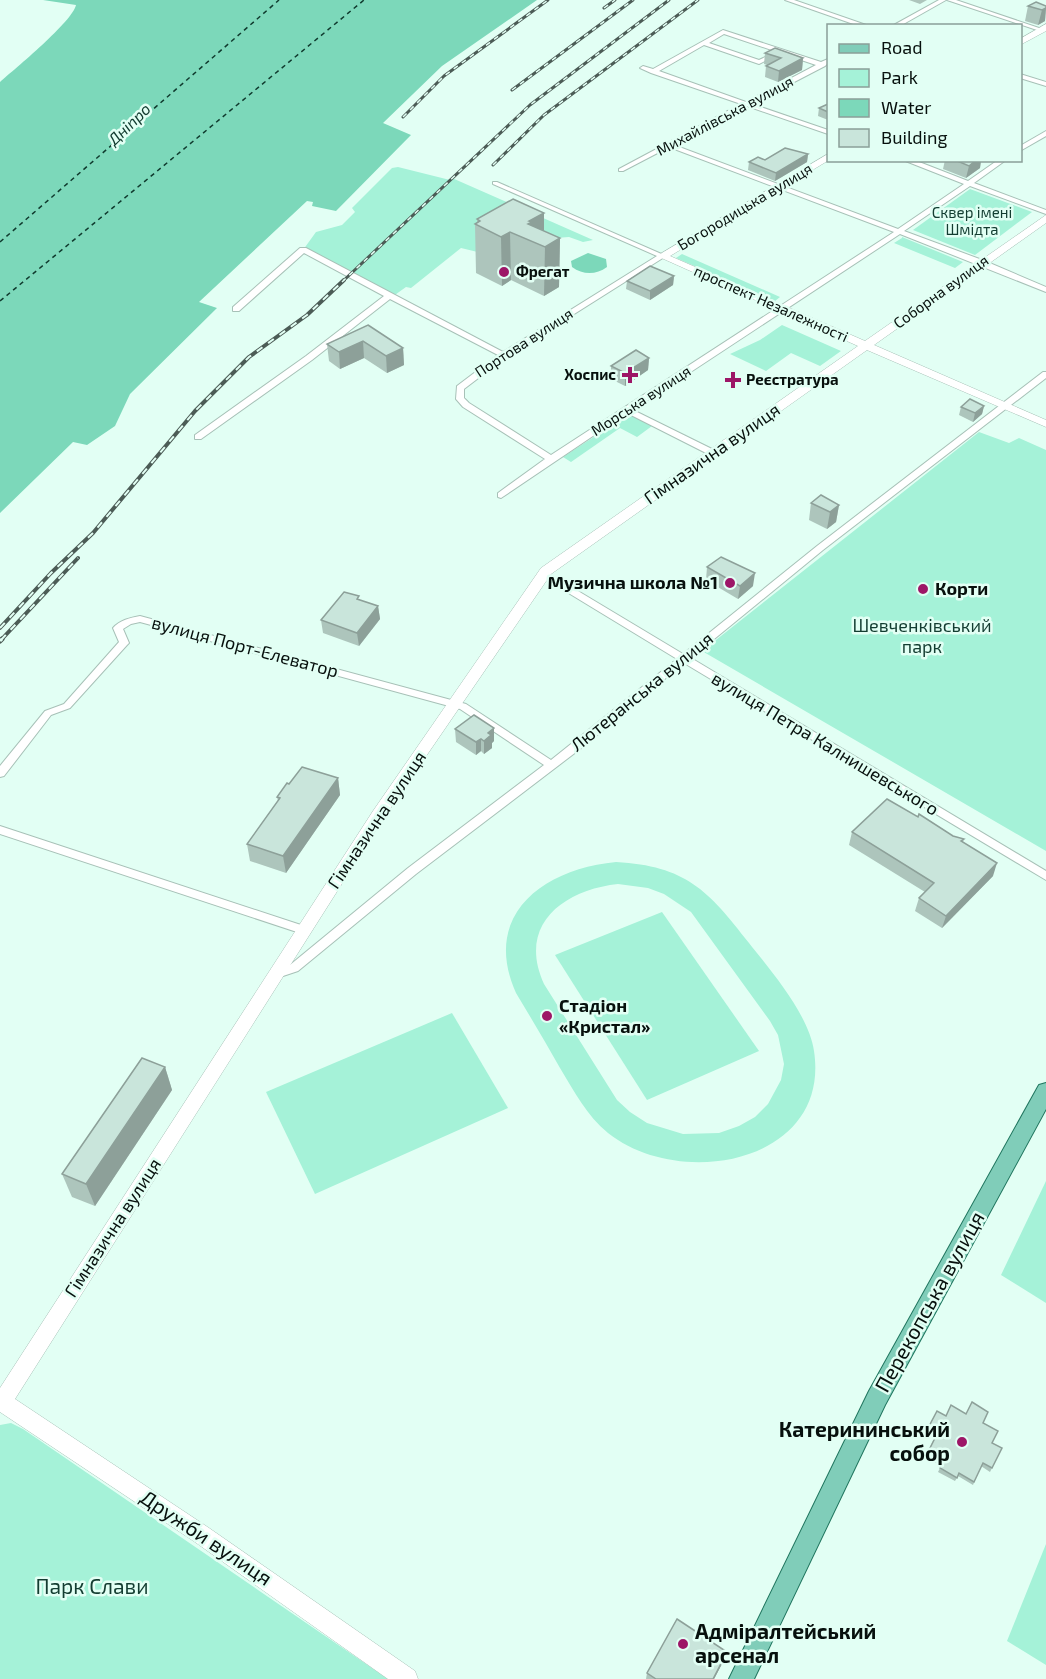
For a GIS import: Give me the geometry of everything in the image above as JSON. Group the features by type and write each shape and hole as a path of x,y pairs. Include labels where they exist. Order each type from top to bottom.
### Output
{"main road":[{"name":"Перекопська вулиця","path":"741,1679 877,1398 1046,1091"}],"street":[{"path":"788,0 860,24"},
{"path":"899,24 943,0"},
{"path":"950,0 1044,28"},
{"path":"1022,42 1044,28"},
{"path":"653,72 723,32 825,66"},
{"path":"704,43 759,62 781,51"},
{"name":"Михайлівська вулиця","path":"621,170 825,66"},
{"path":"643,68 827,132"},
{"path":"1022,77 1046,84"},
{"path":"1022,148 1046,133"},
{"path":"1022,139 1032,142"},
{"path":"669,145 900,231 1046,290"},
{"name":"Богородицька вулиця","path":"662,256 827,158"},
{"path":"911,162 1046,212"},
{"name":"Морська вулиця","path":"501,495 551,459 900,231 1000,162"},
{"name":"проспект Незалежності","path":"495,183 1046,424"},
{"name":"Соборна вулиця","path":"866,345 1046,218"},
{"path":"236,309 303,250 462,336 503,355"},
{"name":"Портова вулиця","path":"551,459 460,399 460,388 503,355 662,256"},
{"path":"198,437 309,358 389,296"},
{"name":"Гімназична вулиця","path":"2,1402 303,930 542,576 866,345"},
{"name":"Лютеранська вулиця","path":"277,973 294,968 412,871 551,765 860,517 1046,374"},
{"path":"627,410 713,453"},
{"name":"вулиця Петра Калнишевського","path":"542,576 555,581 1046,876"},
{"name":"вулиця Порт-Елеватор","path":"0,773 48,713 67,706 124,643 118,628 133,620 218,639 455,703 463,706 551,765"},
{"path":"0,830 303,930"},
{"name":"Дружби вулиця","path":"2,1402 202,1535 407,1679"}],"green space":[{"path":"398,167 450,180 452,178 593,240 583,242 569,237 556,238 490,255 461,248 411,288 406,287 392,297 303,250 316,232 342,225 355,212 352,208 392,168"},
{"name":"Сквер імені Шмідта","path":"970,189 1032,212 975,255 913,230"},
{"path":"902,238 963,262 955,268 894,243"},
{"path":"682,254 780,297 775,301 676,258"},
{"path":"782,325 841,351 820,366 791,353 766,371 730,354 760,340"},
{"path":"626,416 632,416 652,426 637,437 620,428 571,462 563,457"},
{"name":"Шевченківський парк","path":"979,432 1009,443 1019,438 1046,450 1046,851 702,651"},
{"name":"Стадіон «Кристал»","path":"616,862 640,864 678,875 693,884 707,895 734,924 788,994 811,1037 814,1051 813,1089 799,1119 776,1141 745,1155 710,1162 673,1160 639,1151 608,1133 581,1103 516,993 507,965 507,941 513,919 526,901 543,886 565,874 589,866","holes":["618,884 648,888 664,894 691,912 778,1035 784,1064 781,1080 768,1104 755,1117 719,1133 683,1134 647,1123 617,1100 544,984 537,963 536,944 541,928 550,914 563,903 579,894"]},
{"path":"662,912 759,1051 647,1100 555,955"},
{"path":"452,1013 508,1108 315,1194 266,1092"},
{"path":"1046,1181 1046,1303 1001,1275"},
{"name":"Парк Слави","path":"11,1423 388,1679 0,1679 0,1425"},
{"path":"1046,1544 1046,1665 1007,1641"}],"water":[{"name":"Дніпро","path":"43,0 537,0 442,66 383,123 411,135 336,211 312,206 313,202 307,201 199,302 217,308 130,394 115,426 87,445 73,442 0,513 0,82 55,33 76,5"},
{"path":"588,253 606,259 607,267 590,273 581,272 572,267 571,261"}],"building":[{"path":"1036,2 1046,8 1042,10 1028,6"},
{"path":"775,48 803,58 779,71 766,66 781,58 765,53"},
{"path":"827,104 827,112 819,108"},
{"path":"785,148 808,154 776,173 749,162 758,157 765,160"},
{"path":"960,162 974,162 969,166"},
{"path":"513,199 544,213 529,221 532,222 528,224 560,238 545,247 510,232 501,237 475,224 480,221 477,219"},
{"path":"650,266 674,276 650,291 627,281"},
{"path":"368,325 403,348 386,356 363,341 339,352 327,344"},
{"path":"636,350 649,358 625,373 611,366"},
{"path":"970,399 984,406 975,413 961,407"},
{"path":"821,495 839,505 830,512 811,503"},
{"path":"721,557 755,573 740,586 707,567"},
{"path":"344,592 359,596 357,599 378,606 357,633 321,620"},
{"path":"474,715 494,728 488,733 491,735 484,741 481,739 476,742 455,729"},
{"path":"302,767 338,778 283,856 247,844 280,798 277,797 287,783 289,784"},
{"path":"887,799 918,817 919,814 953,836 964,839 961,841 997,863 946,916 919,898 934,883 852,832"},
{"path":"142,1058 165,1067 86,1184 62,1174"},
{"name":"Катерининський собор","path":"972,1402 988,1412 983,1423 998,1431 992,1443 1002,1448 992,1468 983,1463 974,1482 959,1473 957,1478 940,1468 942,1463 927,1454 936,1436 927,1430 937,1411 946,1416 951,1405 966,1414"},
{"name":"Адміралтейський арсенал","path":"677,1619 727,1652 713,1679 656,1679 647,1673"}],"ferry route":[{"path":"0,242 279,0"},
{"path":"0,301 364,0"}],"railway":[{"path":"403,117 444,76 548,0"},
{"path":"604,8 615,0"},
{"path":"512,90 633,0"},
{"path":"342,282 530,105 669,0"},
{"path":"493,165 544,115 698,0"},
{"path":"0,628 51,573 93,533 195,411 249,357 307,315 344,280"},
{"path":"1,640 78,558"}],"place":[{"name":"Фрегат","path":"504,272"},
{"name":"Хоспис","path":"630,375"},
{"name":"Реєстратура","path":"733,380"},
{"name":"Музична школа №1","path":"730,583"},
{"name":"Корти","path":"923,589"},
{"name":"Стадіон «Кристал»","path":"547,1016"},
{"name":"Катерининський собор","path":"962,1442"},
{"name":"Адміралтейський арсенал","path":"683,1644"}]}
